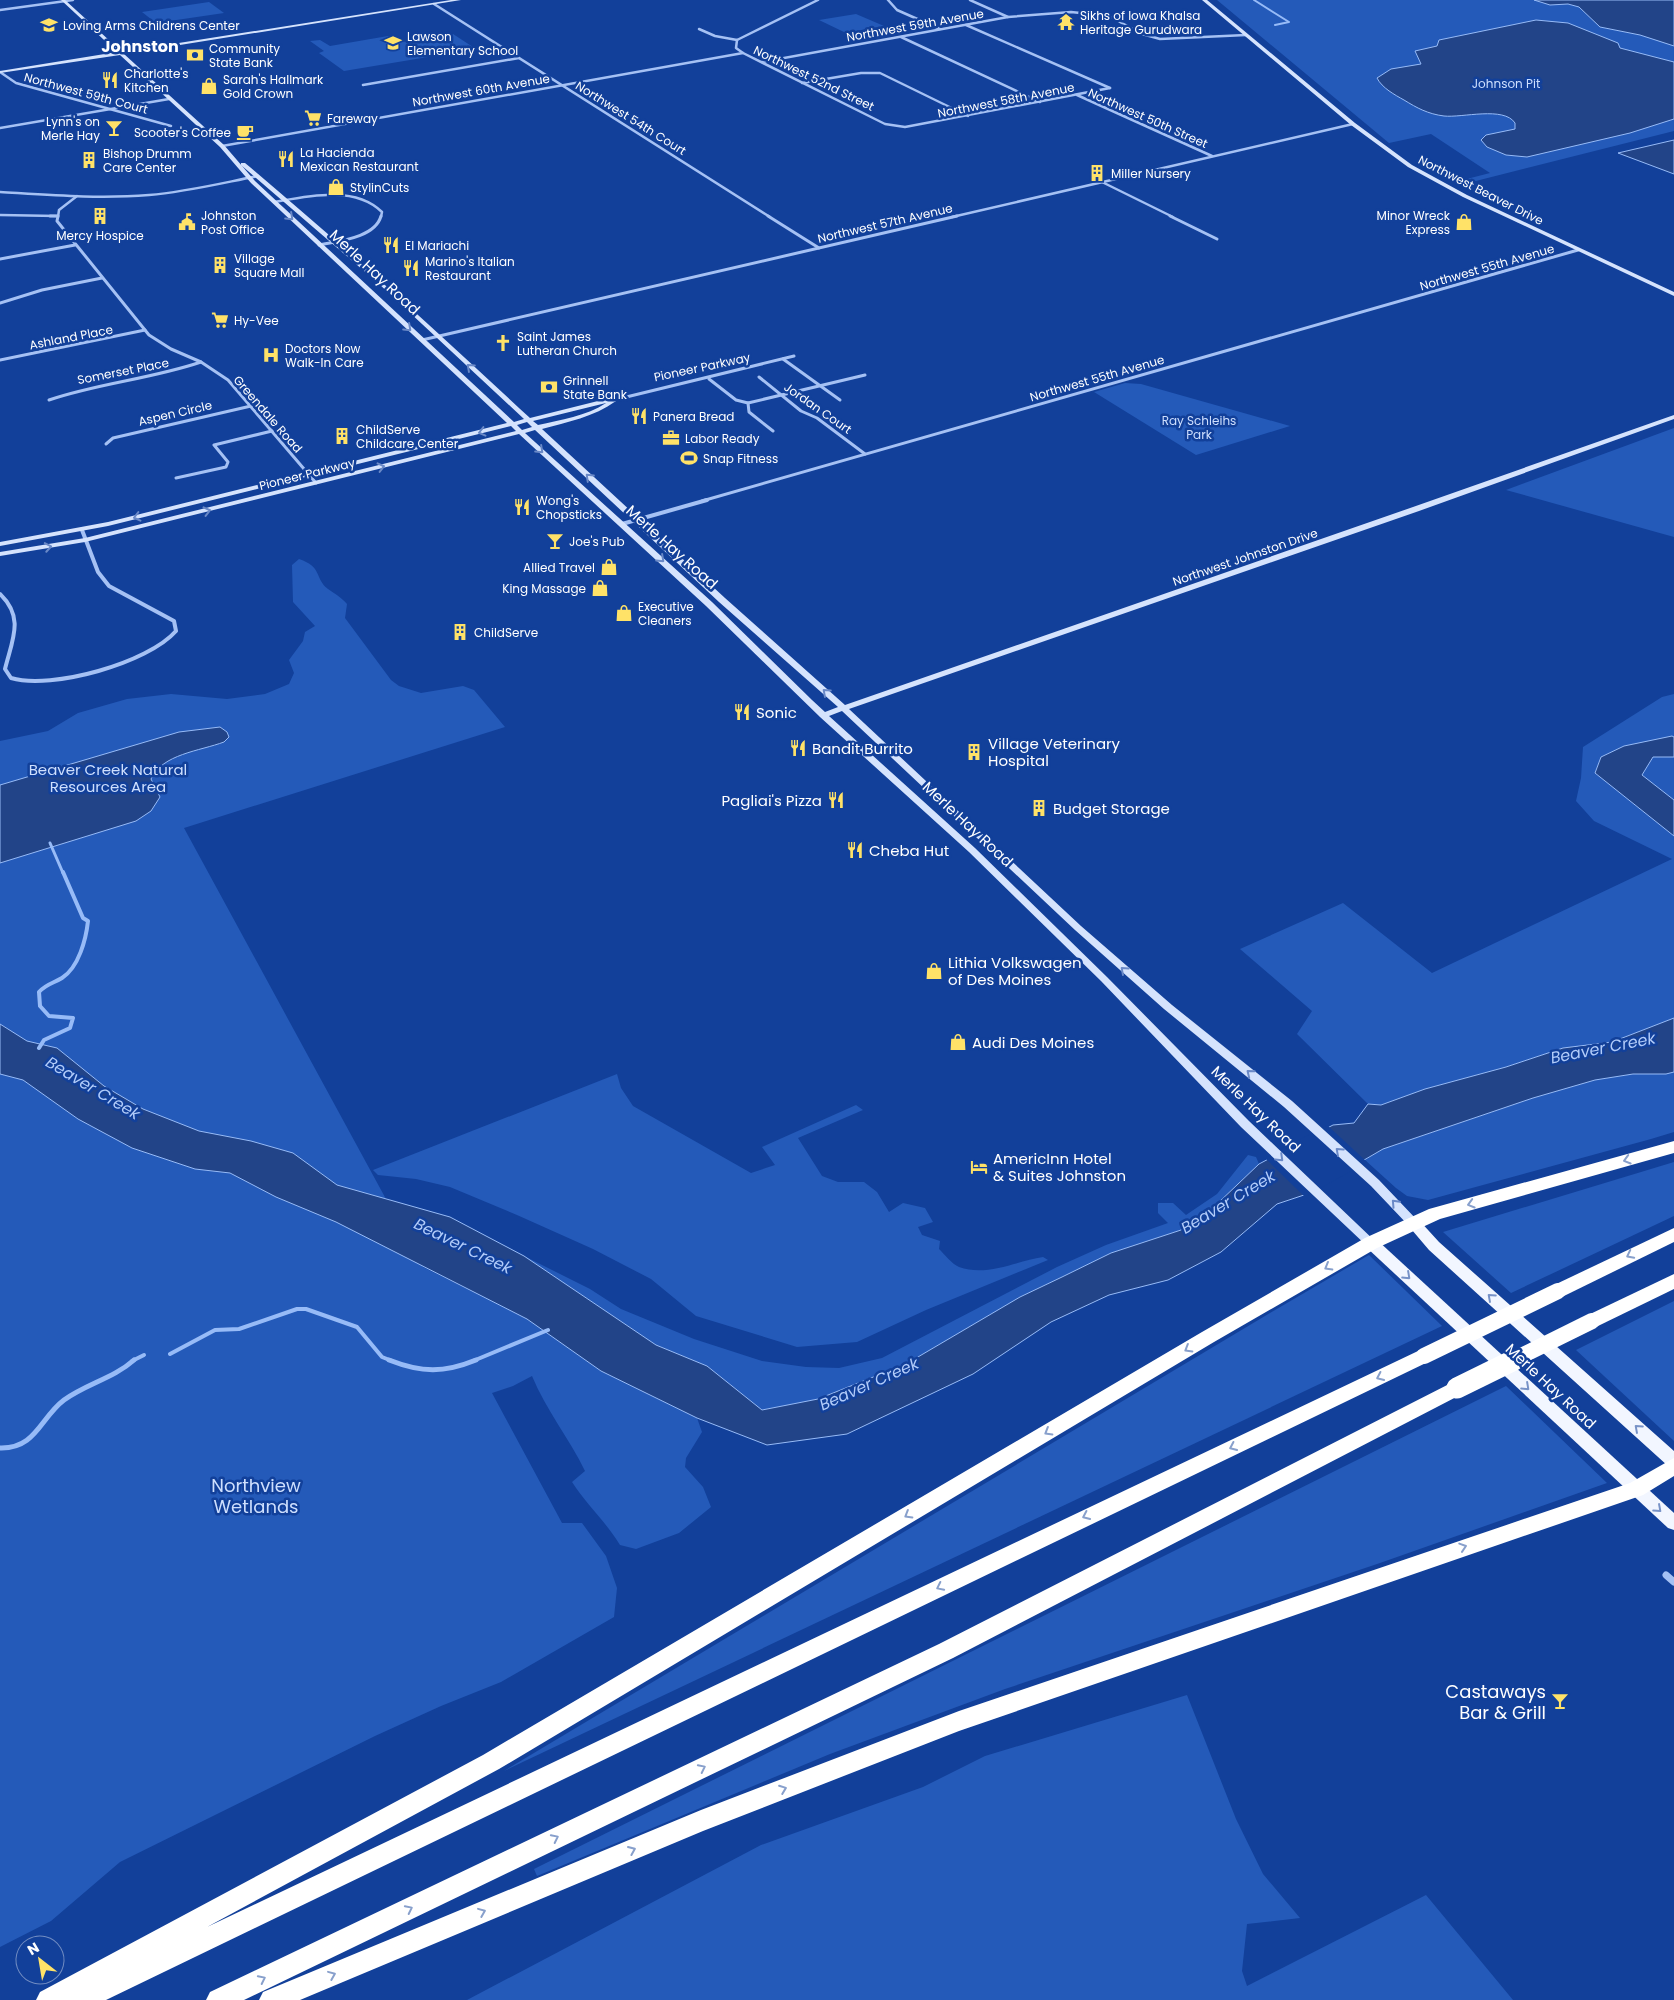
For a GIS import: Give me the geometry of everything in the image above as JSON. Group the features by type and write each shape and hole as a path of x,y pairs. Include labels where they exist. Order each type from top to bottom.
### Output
{"highway":[{"path":"48,2000 491,1762 1208,1337 1371,1243 1435,1214 1674,1147"},
{"path":"80,2000 1558,1292 1674,1234"},
{"path":"218,2000 946,1651 1457,1388 1674,1281"},
{"path":"271,2000 701,1821 959,1721 1636,1490 1674,1466"}],"main road":[{"path":"0,72 460,0"},
{"name":"Northwest Beaver Drive","path":"1204,0 1353,124 1390,152 1434,180 1674,294"},
{"name":"Merle Hay Road","path":"63,1 222,146 249,178 319,245 512,425 709,604 823,715 1016,893 1104,979 1245,1124 1636,1490 1674,1523"},
{"name":"Merle Hay Road","path":"231,157 258,176 286,200 438,336 1142,986 1288,1104 1375,1183 1434,1246 1674,1461"},
{"name":"Pioneer Parkway","path":"0,544 82,530 614,400"},
{"name":"Pioneer Parkway","path":"0,554 86,540 536,428 582,416 614,400"},
{"name":"Northwest Johnston Drive","path":"823,715 1416,509 1674,417"}],"street":[{"path":"0,10 73,0"},
{"path":"737,40 818,0"},
{"path":"888,0 897,10 940,30"},
{"path":"970,0 1008,17"},
{"name":"Northwest 54th Court","path":"434,4 819,248"},
{"name":"Northwest 59th Avenue","path":"762,62 1008,17 1091,12 1109,16 1142,34 1160,39 1246,35"},
{"name":"Northwest 50th Street","path":"966,25 1110,88"},
{"name":"Northwest 52nd Street","path":"699,28 715,36 737,40 736,48 743,53 885,124 905,127"},
{"path":"901,37 1041,102"},
{"name":"Northwest 60th Avenue","path":"222,146 743,53"},
{"path":"363,85 520,58"},
{"name":"Northwest 59th Court","path":"0,72 16,83 171,126"},
{"path":"802,83 861,73 880,73 969,116"},
{"name":"Northwest 58th Avenue","path":"905,127 1110,88"},
{"name":"Northwest 50th Street","path":"1076,95 1212,156"},
{"path":"0,128 169,99"},
{"name":"Northwest 57th Avenue","path":"422,340 1353,124"},
{"path":"0,192 77,196 150,195 258,176"},
{"path":"1102,182 1217,239"},
{"path":"0,215 57,216 66,203 77,196"},
{"path":"274,202 317,196 345,196 366,200 379,208 382,214 376,225 357,235 319,245"},
{"name":"Greendale Road","path":"57,216 60,227 145,330 159,342 201,362 228,380 316,483"},
{"path":"0,259 76,245"},
{"name":"Northwest 55th Avenue","path":"622,524 634,519 1578,250"},
{"path":"0,303 42,290 102,278"},
{"name":"Ashland Place","path":"0,360 145,330"},
{"name":"Pioneer Parkway","path":"614,400 656,388 709,379 794,356"},
{"path":"783,359 840,400"},
{"name":"Somerset Place","path":"49,400 82,389 164,374 201,362"},
{"path":"709,379 736,400 748,403 865,374"},
{"name":"Jordan Court","path":"759,377 801,411 817,418 865,454"},
{"path":"748,403 747,411 773,431"},
{"name":"Aspen Circle","path":"106,444 113,438 251,406"},
{"path":"176,478 226,467 228,462 214,445 272,431"},
{"path":"0,594 15,612 16,622 4,669 11,678 18,680 59,678 94,672 139,656 168,641 176,632 174,620 109,586 98,572 82,530"},
{"path":"1666,1575 1674,1582"}],"green space":[{"name":"Johnson Pit","path":"1217,0 1674,0 1674,131 1460,185 1455,182 1490,173 1431,134 1389,143"},
{"path":"209,2 224,13 156,23 142,12"},
{"path":"856,14 884,26 846,33 819,20"},
{"path":"453,34 476,49 344,71 319,53 324,51 310,41 320,40 330,46 388,36 395,40 411,42"},
{"name":"Ray Schleihs Park","path":"1125,383 1141,384 1290,426 1196,455 1094,392"},
{"path":"1674,428 1674,537 1506,490"},
{"name":"Northview Wetlands","path":"299,559 307,562 315,569 324,585 347,604 345,618 391,680 399,686 421,693 463,686 474,690 505,727 184,828 423,1267 527,1319 601,1371 697,1418 702,1432 686,1458 685,1467 703,1487 711,1507 679,1533 636,1549 620,1545 572,1482 585,1471 544,1401 532,1376 513,1386 492,1393 562,1523 582,1523 606,1556 617,1588 614,1617 501,1682 441,1706 375,1736 120,1862 51,1921 24,1935 15,1935 15,1939 0,1947 0,741 48,731 78,713 127,699 171,694 227,699 265,694 289,684 294,673 289,660 303,641 305,632 315,626 293,602 292,565"},
{"path":"1674,694 1674,737 1624,746 1601,757 1595,773 1674,836 1674,1018 1612,1042 1563,1048 1506,1067 1425,1089 1381,1105 1368,1104 1297,1034 1312,1011 1240,949 1343,903 1432,973 1672,859 1594,821 1576,801 1581,778 1583,747 1662,697"},
{"path":"1653,757 1674,757 1674,800 1642,775"},
{"path":"1674,1072 1674,1132 1651,1139 1428,1200 1407,1196 1365,1160 1383,1149 1533,1098 1595,1080 1633,1074 1666,1074"},
{"path":"617,1074 621,1088 633,1106 751,1173 775,1165 762,1147 856,1105 863,1110 798,1138 822,1176 838,1182 864,1182 877,1192 889,1212 903,1203 925,1208 933,1222 918,1227 922,1235 940,1241 939,1249 959,1267 980,1270 1043,1257 1048,1260 926,1310 857,1342 797,1347 696,1316 651,1279 593,1249 450,1187 416,1179 378,1175 373,1170"},
{"path":"1248,1155 1256,1157 1259,1164 1217,1204 1181,1230 1111,1253 1020,1297 906,1364 818,1399 762,1410 707,1366 656,1345 524,1256 590,1289 621,1309 694,1339 762,1361 806,1367 839,1368 882,1358 1057,1267 1106,1245 1168,1223 1158,1213 1158,1203 1173,1203 1186,1215 1217,1194"},
{"path":"1674,1162 1674,1216 1511,1293 1443,1232"},
{"path":"1369,1255 1442,1326 504,1771 1270,1313"},
{"path":"1674,1301 1674,1441 1576,1350"},
{"path":"1506,1386 1607,1483 1380,1563 1005,1689 830,1754 537,1876 534,1869"},
{"path":"1187,1695 1236,1819 1263,1874 1300,1918 1247,1924 1242,1971 1247,1986 1426,1895 1513,2000 467,2000 761,1845 923,1787 985,1756"}],"water":[{"path":"1534,0 1674,0 1674,46 1640,35 1600,27 1579,7 1568,4 1550,5"},
{"path":"1536,20 1568,23 1618,43 1620,48 1674,62 1674,119 1630,133 1527,157 1506,155 1487,147 1481,140 1486,135 1515,129 1515,123 1510,118 1492,114 1444,116 1433,114 1418,108 1393,93 1382,85 1377,78 1391,69 1421,64 1415,51 1437,46 1439,40"},
{"path":"1674,140 1674,174 1618,153"},
{"path":"220,727 227,732 229,737 224,742 183,754 164,764 156,771 151,779 160,797 151,811 136,821 0,863 0,785 179,732"},
{"path":"1674,737 1674,757 1653,757 1642,775 1674,800 1674,836 1595,773 1601,757 1624,746"},
{"name":"Beaver Creek","path":"1674,1018 1674,1072 1666,1074 1633,1074 1595,1080 1533,1098 1383,1149 1304,1195 1277,1204 1221,1252 1168,1280 1109,1295 1051,1322 973,1374 847,1434 767,1445 697,1418 601,1371 527,1319 336,1222 276,1197 230,1173 195,1169 132,1148 78,1119 23,1080 0,1074 0,1024 27,1041 57,1048 104,1086 143,1109 199,1131 251,1141 293,1153 337,1185 450,1217 524,1256 656,1345 707,1366 762,1410 818,1399 906,1364 1020,1297 1111,1253 1181,1230 1217,1204 1259,1164 1333,1125 1354,1123 1368,1104 1381,1105 1425,1089 1506,1067 1563,1048 1612,1042"}],"pier":[{"path":"1327,1125 1367,1162 1305,1197 1265,1158"}],"waterway":[{"path":"1254,0 1289,22 1275,25"},
{"path":"50,843 63,873"},
{"path":"39,1048 44,1040 70,1028 73,1018 49,1016 40,1006 39,992 47,985 62,978 73,967 81,952 88,921 83,918 63,872"},
{"path":"170,1354 215,1330 239,1329 297,1309 306,1309 357,1327 382,1357 392,1361"},
{"path":"473,1361 548,1330"},
{"path":"134,1360 144,1355"},
{"path":"0,1448 12,1447 30,1438 64,1400 118,1372 134,1360"},
{"path":"392,1361 412,1367 433,1370 454,1367 473,1361"}],"place":[{"name":"Sikhs of Iowa Khalsa Heritage Gurudwara","path":"1066,22"},
{"name":"Loving Arms Childrens Center","path":"49,25"},
{"name":"Lawson Elementary School","path":"393,43"},
{"name":"Community State Bank","path":"195,55"},
{"name":"Charlotte's Kitchen","path":"110,80"},
{"name":"Sarah's Hallmark Gold Crown","path":"209,86"},
{"name":"Fareway","path":"313,118"},
{"name":"Lynn's on Merle Hay","path":"114,128"},
{"name":"Scooter's Coffee","path":"245,132"},
{"name":"La Hacienda Mexican Restaurant","path":"286,159"},
{"name":"Bishop Drumm Care Center","path":"89,160"},
{"name":"Miller Nursery","path":"1097,173"},
{"name":"StylinCuts","path":"336,187"},
{"name":"Mercy Hospice","path":"100,216"},
{"name":"Johnston Post Office","path":"187,222"},
{"name":"Minor Wreck Express","path":"1464,222"},
{"name":"El Mariachi","path":"391,245"},
{"name":"Village Square Mall","path":"220,265"},
{"name":"Marino's Italian Restaurant","path":"411,268"},
{"name":"Hy-Vee","path":"220,320"},
{"name":"Saint James Lutheran Church","path":"503,343"},
{"name":"Doctors Now Walk-In Care","path":"271,355"},
{"name":"Grinnell State Bank","path":"549,387"},
{"name":"Panera Bread","path":"639,416"},
{"name":"ChildServe Childcare Center","path":"342,436"},
{"name":"Labor Ready","path":"671,438"},
{"name":"Snap Fitness","path":"689,458"},
{"name":"Wong's Chopsticks","path":"522,507"},
{"name":"Joe's Pub","path":"555,541"},
{"name":"Allied Travel","path":"609,567"},
{"name":"King Massage","path":"600,588"},
{"name":"Executive Cleaners","path":"624,613"},
{"name":"ChildServe","path":"460,632"},
{"name":"Sonic","path":"742,712"},
{"name":"Bandit Burrito","path":"798,748"},
{"name":"Village Veterinary Hospital","path":"974,752"},
{"name":"Pagliai's Pizza","path":"836,800"},
{"name":"Budget Storage","path":"1039,808"},
{"name":"Cheba Hut","path":"855,850"},
{"name":"Lithia Volkswagen of Des Moines","path":"934,971"},
{"name":"Audi Des Moines","path":"958,1042"},
{"name":"AmericInn Hotel & Suites Johnston","path":"979,1167"},
{"name":"Castaways Bar & Grill","path":"1560,1701"}],"district":[{"name":"Johnston","path":"140,46"}],"park label":[{"name":"Beaver Creek Natural Resources Area","path":"108,778"}]}
